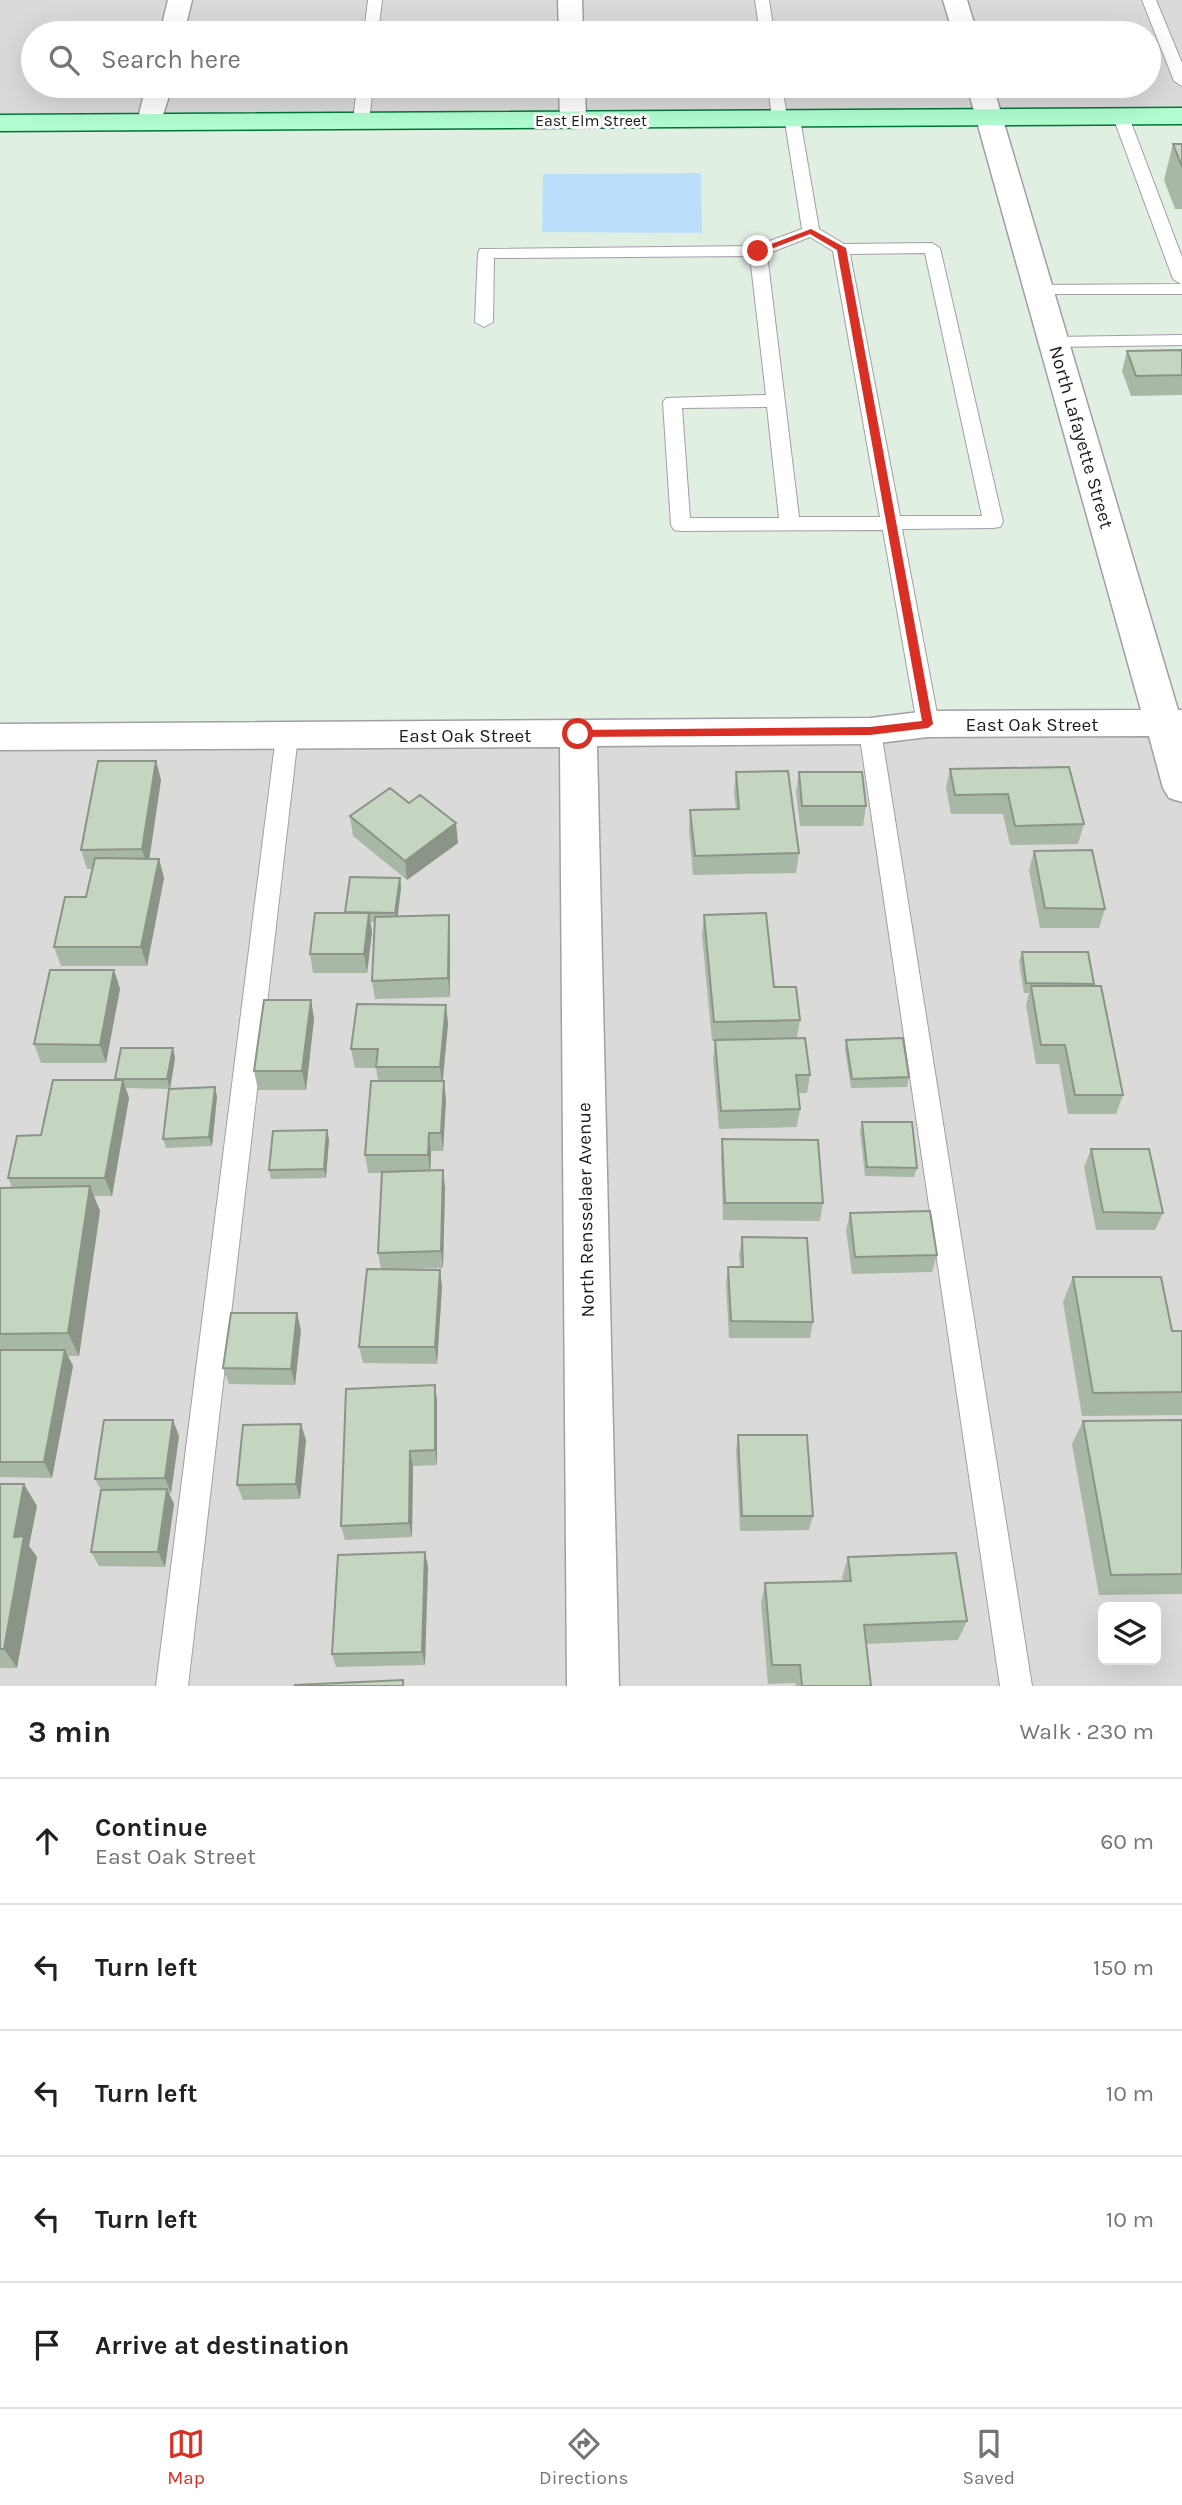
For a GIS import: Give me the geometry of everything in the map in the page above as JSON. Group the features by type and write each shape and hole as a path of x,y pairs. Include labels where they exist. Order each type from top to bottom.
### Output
{"street":[{"path":"175,21 180,0"},
{"path":"570,0 570,21"},
{"path":"955,0 961,21"},
{"path":"150,122 156,98"},
{"path":"572,98 573,120"},
{"name":"North Lafayette Street","path":"983,98 1055,342 1173,723 1182,788"},
{"name":"East Elm Street","path":"0,123 1182,116"},
{"name":"East Oak Street","path":"0,737 870,731 928,724 1173,723"},
{"name":"North Rensselaer Avenue","path":"578,734 593,1686"}],"lane":[{"path":"372,21 375,0"},
{"path":"762,0 765,21"},
{"path":"1149,0 1158,21"},
{"path":"1161,29 1182,81"},
{"path":"361,121 364,98"},
{"path":"775,401 673,402 681,526 993,522 932,248 841,248 811,231 779,98"},
{"path":"1121,117 1182,279"},
{"path":"484,322 486,254 758,251 811,231"},
{"path":"841,248 928,724"},
{"path":"758,251 790,524"},
{"path":"1040,290 1182,289"},
{"path":"1055,342 1182,340"},
{"path":"870,731 1016,1686"},
{"path":"172,1686 288,736"}],"shaded area":[{"path":"0,0 1182,0 1182,116 0,123"},
{"path":"701,173 702,233 542,232 543,174"},
{"path":"1182,723 1182,1686 0,1686 0,737"}],"building":[{"path":"1173,144 1182,144 1182,167"},
{"path":"1182,350 1182,375 1136,376 1127,351"},
{"path":"98,761 156,761 142,849 81,850"},
{"path":"1069,767 1084,824 1015,826 1008,794 955,795 950,769"},
{"path":"788,771 799,853 695,856 690,810 739,809 736,772"},
{"path":"799,772 862,772 866,806 802,806"},
{"path":"390,788 409,803 420,795 456,823 405,861 350,816"},
{"path":"1092,850 1105,909 1045,908 1034,851"},
{"path":"95,858 159,859 141,947 54,947 65,897 86,897"},
{"path":"350,877 400,878 395,913 345,912"},
{"path":"315,913 369,913 364,954 310,954"},
{"path":"766,913 774,987 796,987 800,1020 714,1022 704,915"},
{"path":"449,915 448,978 372,981 375,917"},
{"path":"1022,952 1088,952 1094,984 1026,983"},
{"path":"50,970 114,970 100,1045 34,1044"},
{"path":"1031,986 1101,986 1123,1095 1075,1095 1065,1045 1041,1045"},
{"path":"264,1000 311,1000 302,1071 254,1071"},
{"path":"357,1004 446,1005 440,1067 376,1067 378,1049 351,1049"},
{"path":"805,1038 810,1075 796,1075 800,1109 721,1111 715,1040"},
{"path":"903,1038 909,1077 852,1079 846,1040"},
{"path":"121,1048 173,1048 167,1079 115,1079"},
{"path":"53,1080 123,1080 105,1178 8,1178 17,1136 41,1135"},
{"path":"371,1081 444,1081 441,1133 429,1133 428,1155 365,1155"},
{"path":"215,1087 209,1137 163,1139 169,1089"},
{"path":"862,1122 912,1122 917,1168 867,1167"},
{"path":"327,1130 324,1169 269,1170 273,1131"},
{"path":"722,1139 818,1140 823,1203 725,1203"},
{"path":"1091,1149 1149,1149 1163,1213 1103,1212"},
{"path":"443,1170 441,1251 378,1253 382,1172"},
{"path":"90,1186 68,1333 0,1334 0,1188"},
{"path":"930,1211 937,1255 855,1257 850,1213"},
{"path":"742,1237 807,1238 813,1322 731,1321 728,1267 743,1267"},
{"path":"367,1269 440,1270 435,1347 359,1347"},
{"path":"1073,1277 1161,1277 1172,1331 1182,1331 1182,1392 1093,1393"},
{"path":"231,1313 297,1313 291,1369 223,1368"},
{"path":"0,1350 65,1350 44,1462 0,1462"},
{"path":"435,1385 435,1450 410,1451 409,1523 341,1526 346,1389"},
{"path":"104,1420 173,1420 165,1478 95,1479"},
{"path":"1182,1420 1182,1574 1111,1575 1083,1421"},
{"path":"301,1424 296,1484 237,1485 243,1425"},
{"path":"738,1435 807,1435 813,1516 742,1516"},
{"path":"0,1484 24,1484 14,1537 24,1536 4,1649 0,1649"},
{"path":"167,1489 158,1552 91,1552 101,1490"},
{"path":"425,1552 422,1652 332,1654 338,1555"},
{"path":"956,1553 967,1621 864,1625 871,1686 802,1686 800,1665 772,1665 765,1583 851,1581 848,1557"},
{"path":"403,1680 403,1686 295,1686 295,1685"}],"route":[{"path":"578,734 870,731 928,724 841,248 811,231 758,251"}]}
